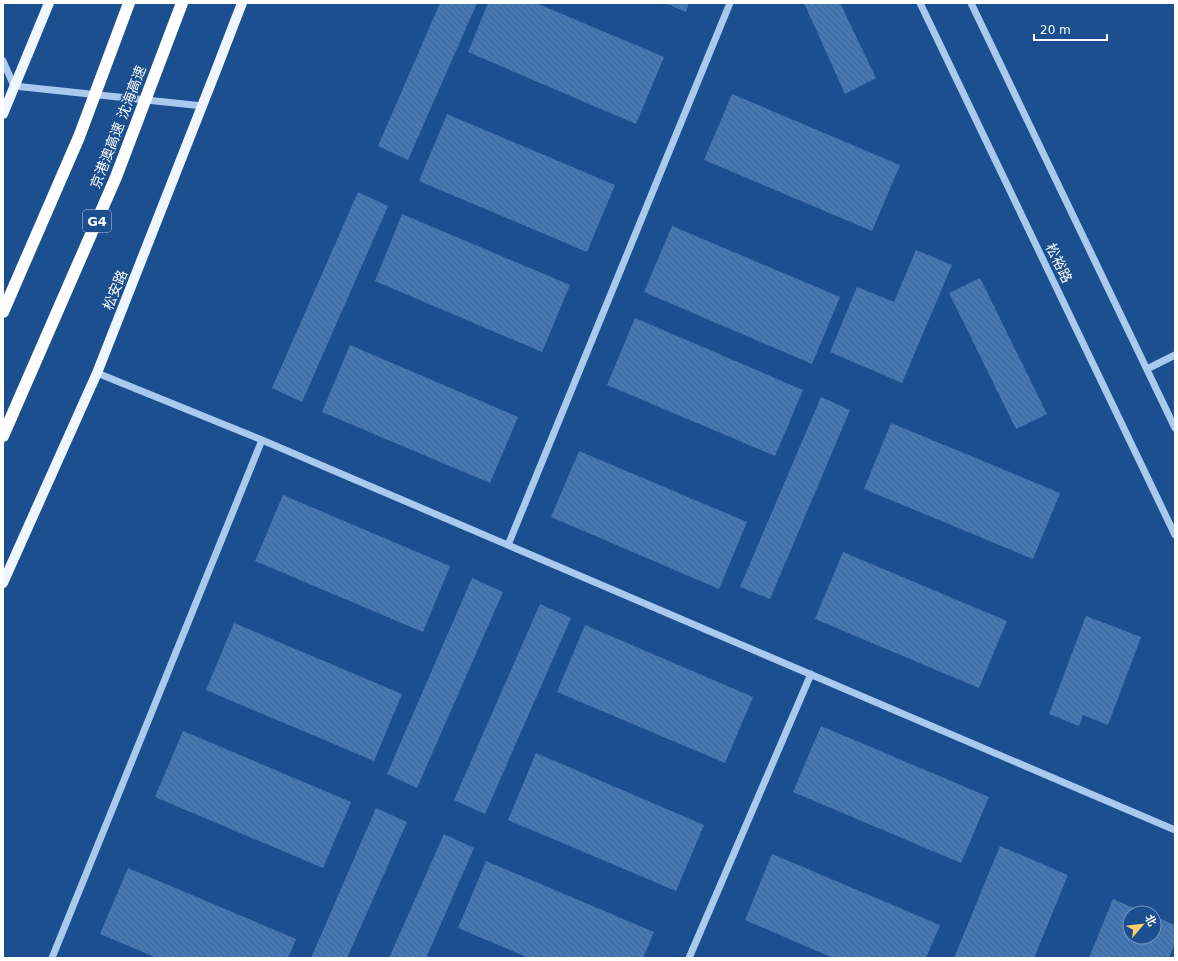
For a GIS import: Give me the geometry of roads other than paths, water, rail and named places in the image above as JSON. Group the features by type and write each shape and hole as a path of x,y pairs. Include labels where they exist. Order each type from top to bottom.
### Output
{"highway":[{"path":"3,312 79,137 129,3"},
{"name":"京港澳高速 沈海高速","path":"3,436 116,177 182,3"}],"main road":[{"path":"3,114 49,3"},
{"name":"松安路","path":"3,583 97,373 203,106 242,3"}],"street":[{"path":"508,545 730,3"},
{"name":"松裕路","path":"920,3 1175,535"},
{"path":"971,3 1175,428"},
{"path":"3,61 14,86 203,106"},
{"path":"1147,369 1175,355"},
{"path":"97,373 262,440 1175,830"},
{"path":"55,957 262,440"},
{"path":"689,958 811,674"}]}
